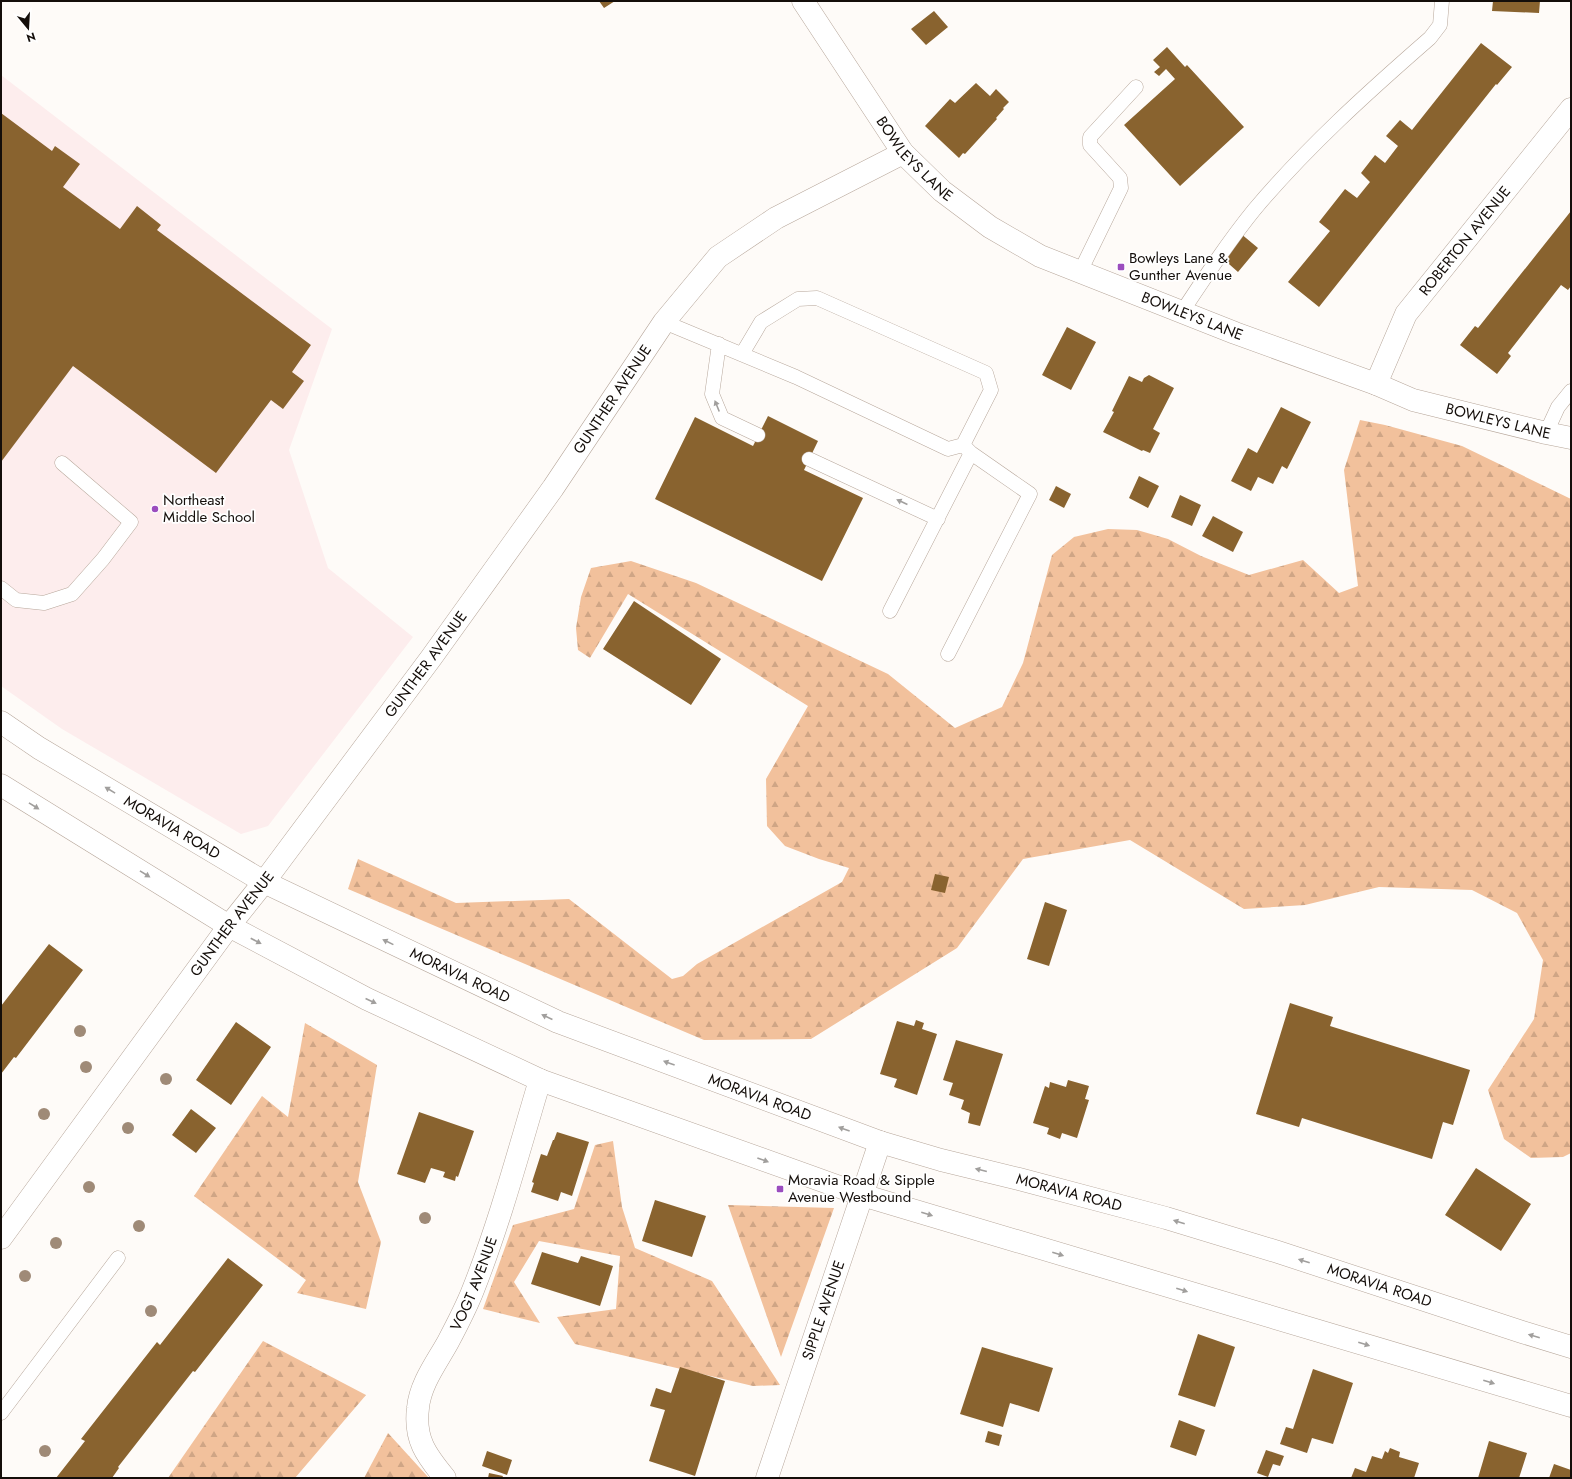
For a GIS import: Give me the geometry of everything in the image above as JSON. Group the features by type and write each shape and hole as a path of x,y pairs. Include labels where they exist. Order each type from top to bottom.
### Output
{"street":[{"name":"BOWLEYS LANE","path":"803,1 903,153 942,191 990,227 1040,256 1235,333 1376,384 1413,400 1571,438"},
{"name":"ROBERTON AVENUE","path":"1376,384 1406,314 1571,109"},
{"name":"GUNTHER AVENUE","path":"1,1238 229,926 264,882 431,658 553,488 664,322 718,257 776,218 903,153"},
{"name":"MORAVIA ROAD","path":"1,722 39,748 264,882 558,1022 880,1142 941,1160 1019,1179 1174,1221 1278,1252 1571,1347"},
{"path":"1,785 229,926 367,999 540,1080 862,1195 1571,1406"},
{"name":"VOGT AVENUE","path":"445,1478 428,1457 419,1440 417,1422 418,1406 425,1384 449,1341 472,1291 491,1240 540,1080"},
{"name":"SIPPLE AVENUE","path":"767,1478 880,1142"}],"lane":[{"path":"1182,312 1223,251 1254,210 1291,169 1348,111 1430,38 1440,24 1442,1"},
{"path":"1080,272 1121,188 1120,178 1090,145 1090,137 1136,87"},
{"path":"742,354 761,322 798,299 817,298 986,373 991,390 938,519 890,611"},
{"path":"664,322 796,377 948,449 967,449 1030,494 948,654"},
{"path":"719,344 712,394 722,418 758,435"},
{"path":"1546,433 1558,407 1571,390"},
{"path":"809,459 938,519"},
{"path":"1,588 16,600 44,604 72,594 103,559 131,522 62,463"},
{"path":"1,1414 118,1258"}],"shaded area":[{"name":"Northeast Middle School","path":"1,75 332,329 289,450 328,568 413,637 268,826 241,834 62,729 1,686"}],"green space":[{"path":"1360,420 1385,425 1462,446 1571,499 1571,1153 1563,1157 1531,1158 1504,1139 1488,1090 1534,1019 1543,960 1517,913 1472,890 1379,887 1305,905 1244,909 1130,840 1023,859 957,948 811,1039 704,1040 348,889 358,859 456,903 569,899 672,979 683,976 697,964 842,882 849,868 819,859 785,846 767,826 766,779 808,706 628,594 590,658 578,650 576,628 581,597 591,568 631,561 696,583 888,674 955,728 1002,707 1023,663 1052,555 1074,537 1108,529 1137,530 1168,539 1201,556 1249,575 1303,560 1339,593 1358,586 1344,470"},
{"path":"305,1023 377,1065 358,1182 381,1242 366,1309 297,1293 306,1280 194,1196 262,1096 288,1117"},
{"path":"613,1141 622,1207 635,1248 712,1281 780,1385 753,1386 575,1344 557,1317 616,1309 620,1256 539,1241 514,1282 540,1323 483,1309 513,1225 574,1209 595,1145"},
{"path":"728,1205 834,1208 781,1357"},
{"path":"263,1341 366,1395 295,1478 168,1478"},
{"path":"388,1433 429,1478 364,1478"}],"building":[{"path":"599,1 615,1 604,8"},
{"path":"1493,1 1540,1 1539,13 1492,11"},
{"path":"934,11 948,27 926,45 911,29"},
{"path":"1481,43 1512,67 1497,85 1496,84 1319,307 1288,282 1330,231 1319,222 1345,189 1357,198 1370,182 1361,173 1375,155 1385,163 1398,146 1386,136 1400,120 1412,130"},
{"path":"1167,47 1185,67 1187,65 1244,127 1180,186 1124,125 1175,79 1166,69 1159,76 1154,72 1160,67 1153,60"},
{"path":"976,83 990,96 996,89 1009,102 1003,108 1004,109 996,118 997,119 965,154 963,153 959,158 925,126 950,99 955,103"},
{"path":"1,113 52,151 55,146 80,164 63,187 120,229 137,206 161,225 157,230 311,345 292,372 304,381 283,409 271,400 216,473 73,366 1,462"},
{"path":"1571,211 1571,286 1568,290 1561,285 1508,353 1511,356 1497,374 1460,345 1475,326 1478,328"},
{"path":"1240,233 1258,248 1238,272 1221,257"},
{"path":"1067,327 1096,342 1071,390 1042,375"},
{"path":"1149,375 1174,388 1153,429 1160,433 1150,453 1143,450 1142,451 1103,432 1114,412 1112,411 1129,376 1142,382 1144,378"},
{"path":"1281,407 1311,422 1287,469 1282,466 1273,484 1258,477 1251,491 1231,481 1248,448 1257,453"},
{"path":"768,416 818,441 804,470 863,498 822,581 655,499 695,417 753,446"},
{"path":"1139,476 1159,486 1148,508 1129,498"},
{"path":"1056,486 1071,494 1064,508 1049,500"},
{"path":"1180,495 1201,505 1192,526 1171,517"},
{"path":"1213,516 1243,532 1233,552 1202,536"},
{"path":"634,601 721,659 691,705 603,649"},
{"path":"935,874 949,877 945,893 931,890"},
{"path":"1045,902 1067,910 1049,966 1027,959"},
{"path":"49,944 83,970 16,1058 14,1057 1,1074 1,1006"},
{"path":"1290,1003 1333,1017 1330,1026 1470,1070 1453,1125 1443,1122 1432,1159 1302,1118 1299,1127 1256,1114"},
{"path":"916,1020 924,1023 922,1029 937,1034 917,1095 894,1087 897,1079 880,1074 897,1021 914,1026"},
{"path":"236,1022 271,1047 231,1105 196,1080"},
{"path":"956,1040 1003,1054 980,1126 968,1123 970,1113 961,1109 964,1100 949,1095 953,1083 943,1080"},
{"path":"1068,1080 1089,1086 1085,1099 1089,1100 1077,1138 1062,1133 1060,1139 1047,1134 1049,1128 1033,1123 1045,1086 1049,1088 1050,1082 1066,1087"},
{"path":"191,1109 216,1128 196,1153 172,1135"},
{"path":"419,1112 474,1131 458,1177 456,1176 455,1181 443,1177 445,1172 431,1168 425,1183 397,1174"},
{"path":"557,1132 589,1142 572,1196 561,1192 558,1201 531,1192 534,1183 532,1182 541,1154 547,1156"},
{"path":"1476,1168 1531,1204 1501,1251 1445,1215"},
{"path":"655,1200 706,1216 692,1257 642,1241"},
{"path":"542,1252 578,1263 581,1256 613,1266 600,1306 531,1284"},
{"path":"228,1258 263,1285 195,1372 193,1371 118,1467 119,1468 112,1478 56,1478 85,1441 81,1439 157,1342 160,1345"},
{"path":"1198,1334 1235,1347 1215,1407 1178,1395"},
{"path":"982,1347 1053,1368 1039,1412 1010,1403 1003,1427 960,1414"},
{"path":"680,1367 725,1381 695,1476 649,1461 665,1410 650,1406 656,1388 671,1393"},
{"path":"1313,1369 1353,1383 1333,1444 1312,1438 1307,1453 1280,1444 1286,1427 1293,1429"},
{"path":"1179,1420 1205,1430 1196,1456 1170,1447"},
{"path":"988,1431 1002,1435 999,1446 985,1442"},
{"path":"1489,1441 1527,1453 1519,1478 1478,1478"},
{"path":"1390,1448 1400,1452 1399,1457 1419,1463 1414,1478 1351,1478 1355,1468 1366,1472 1372,1456 1382,1459 1385,1451 1388,1453"},
{"path":"1266,1450 1284,1456 1280,1466 1273,1464 1268,1477 1257,1473"},
{"path":"487,1451 512,1460 507,1475 482,1466"},
{"path":"1554,1464 1571,1470 1571,1478 1549,1478"},
{"path":"489,1473 503,1476 502,1478 488,1478"}],"place":[{"name":"Bowleys Lane & Gunther Avenue","path":"1121,267"},
{"name":"Northeast Middle School","path":"155,509"},
{"name":"Moravia Road & Sipple Avenue Westbound","path":"780,1189"}]}
